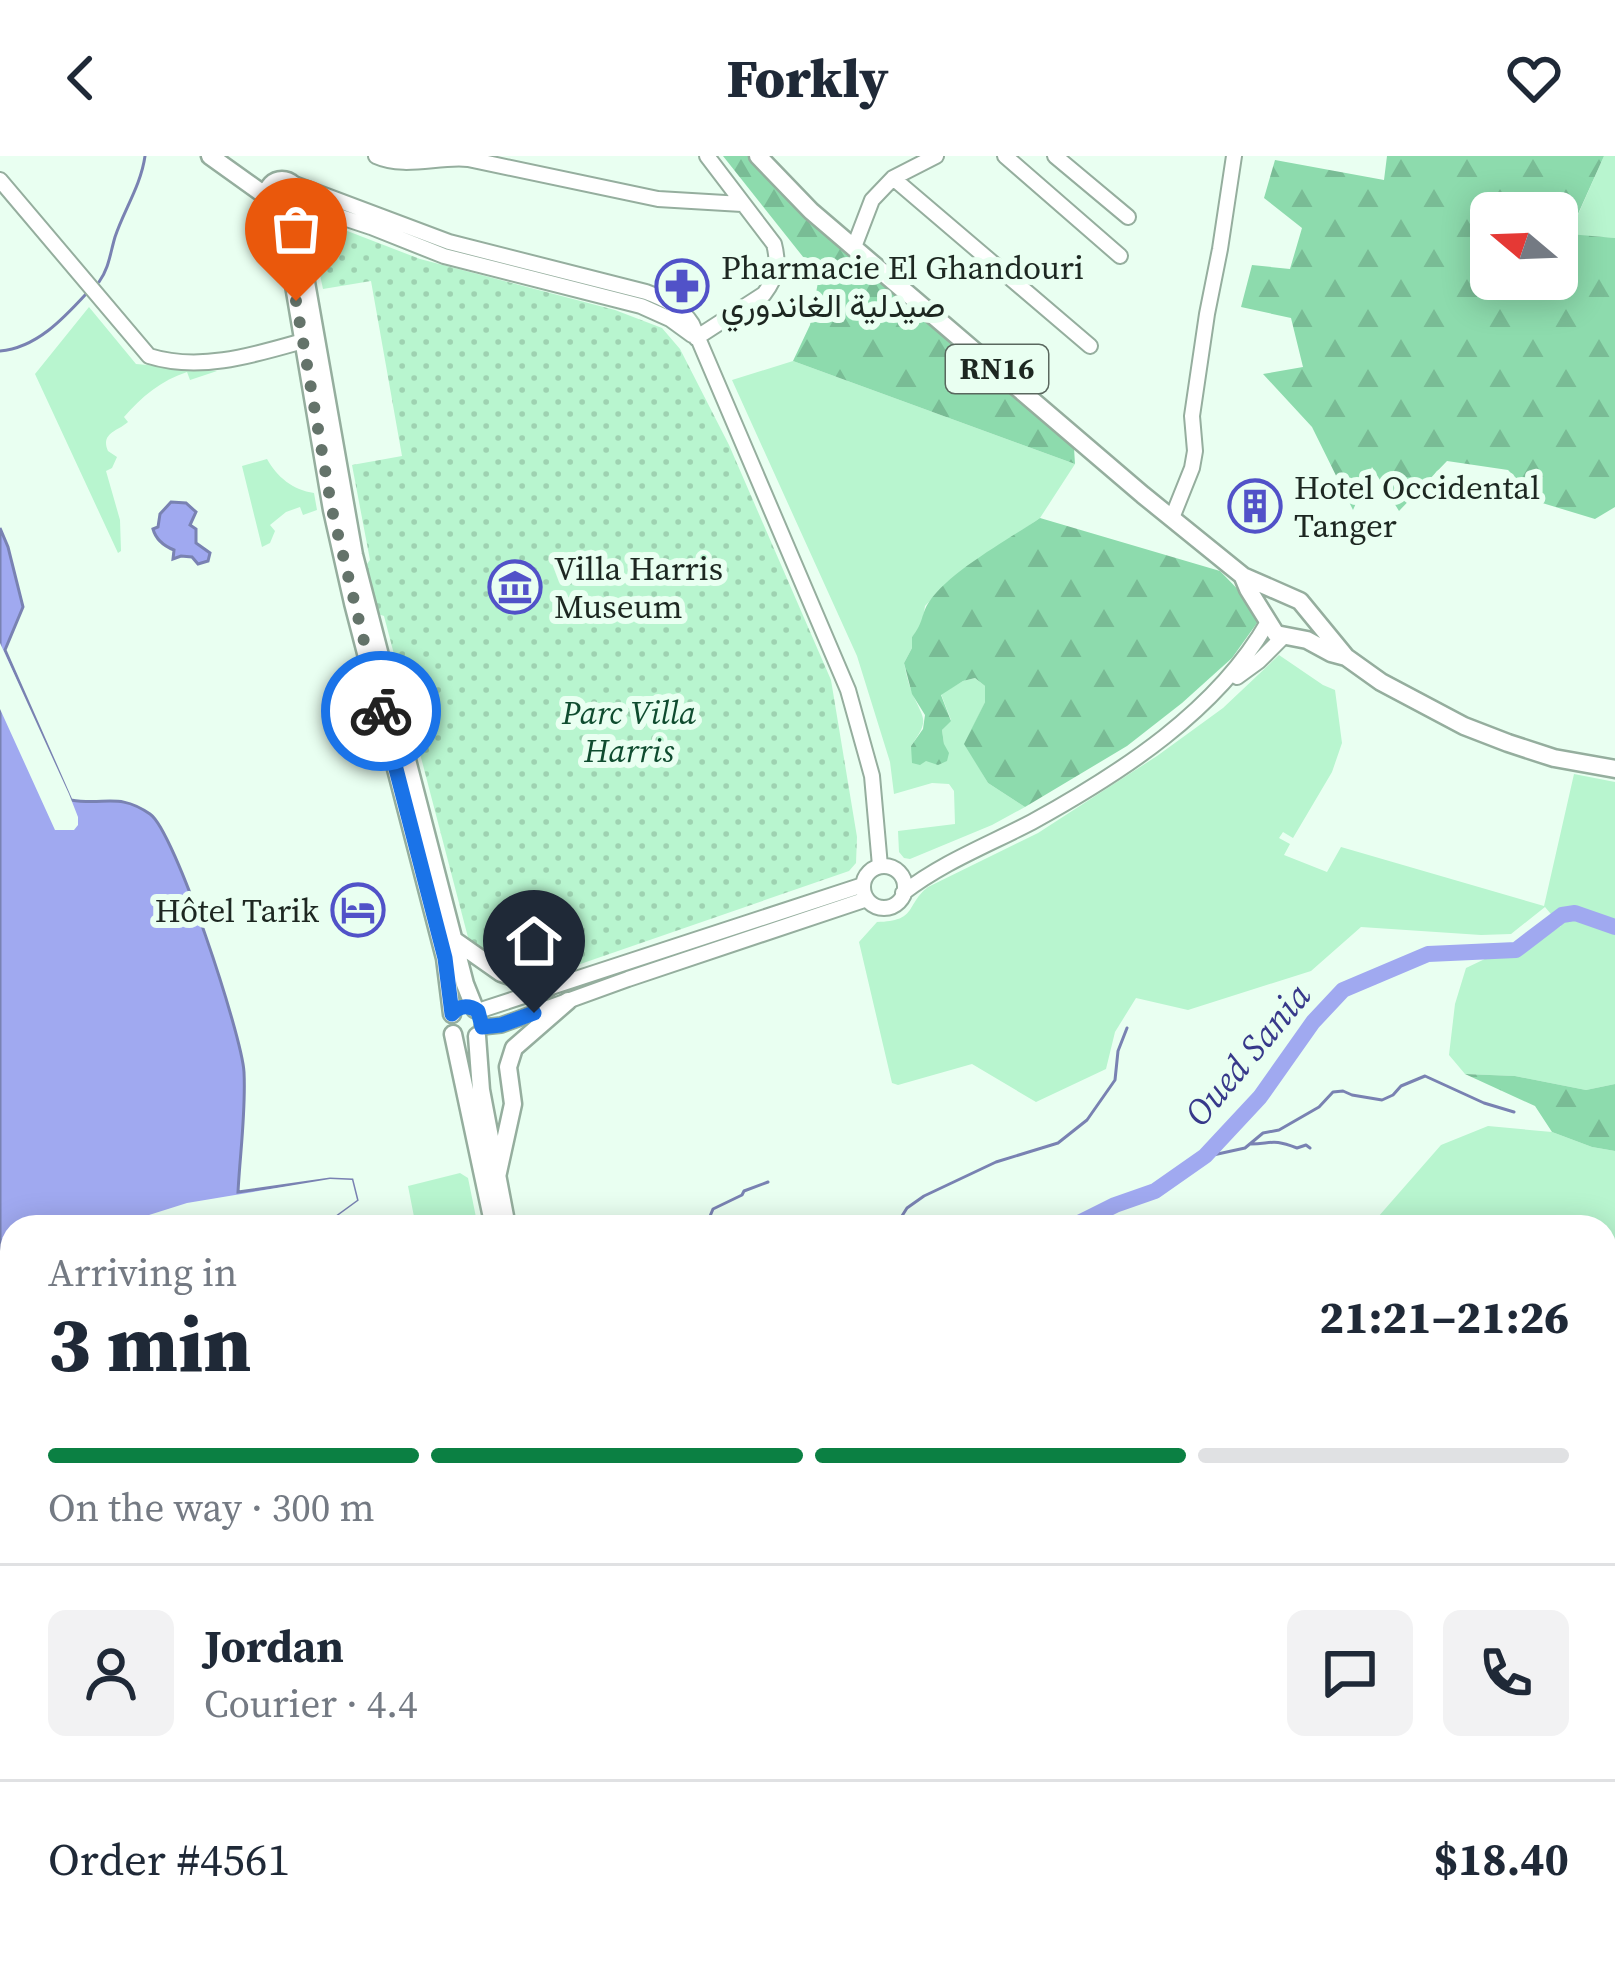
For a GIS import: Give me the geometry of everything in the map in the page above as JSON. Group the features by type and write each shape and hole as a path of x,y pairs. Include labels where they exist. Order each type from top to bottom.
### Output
{"main road":[{"path":"210,156 282,194 304,269 354,555 478,1021 481,1090 505,1215"},
{"name":"RN16","path":"758,156 811,211 1172,518 1243,576 1286,597"},
{"path":"282,194 332,510 445,958 449,1024 491,1215"},
{"name":"RN16","path":"1243,576 1268,619"},
{"path":"1346,657 1273,630 1268,619 1273,603 1286,597 1300,601 1346,657 1464,726 1554,758 1615,770"},
{"path":"1286,637 1300,633 1306,625 1306,609"},
{"path":"453,939 501,973 548,988"},
{"path":"497,1178 513,1104 511,1054 568,1001"},
{"path":"452,1014 465,1006 478,1021"},
{"path":"453,1034 462,1039 478,1021"}],"street":[{"path":"376,156 402,163 468,159 658,199 742,203"},
{"path":"697,338 764,293 778,260 774,244 707,156"},
{"path":"854,247 872,200 893,178 936,156"},
{"path":"1005,156 1120,256"},
{"path":"1055,156 1128,217"},
{"path":"1172,518 1195,451 1192,416 1234,156"},
{"path":"893,178 1090,346"},
{"path":"0,180 142,350 158,358 228,361 303,341"},
{"path":"282,194 444,256 641,305 697,338 848,690 872,776 880,866"},
{"path":"947,862 897,871 880,866 869,872 865,892 875,905 894,904 947,862 1032,821 1113,773 1217,689 1244,660 1268,619"},
{"path":"1217,689 1286,637"},
{"path":"897,871 903,878 903,893"},
{"path":"478,1021 548,988 865,892"},
{"path":"478,1021 501,1025 865,892"}],"green space":[{"path":"723,156 751,156 1074,448 1075,464 793,361 810,325 819,277"},
{"path":"1387,156 1604,156 1578,214 1578,192 1470,192 1470,300 1578,300 1578,235 1615,238 1615,507 1595,519 1539,502 1508,470 1447,461 1399,511 1372,467 1353,510 1312,427 1263,374 1303,367 1291,318 1241,307 1252,265 1290,269 1302,228 1264,198 1275,160 1384,180"},
{"path":"1604,156 1615,156 1615,238 1578,236 1578,215"},
{"name":"Parc Villa Harris","path":"311,217 420,259 615,310 662,328 680,349 729,445 831,680 857,837 856,863 849,871 537,979 517,974 470,945 384,616 378,614 352,465 402,456 371,281 323,289"},
{"path":"89,307 136,364 217,371 190,380 187,372 161,384 124,417 128,422 108,436 108,451 117,457 106,471 120,520 118,553 35,374"},
{"path":"793,361 1075,464 1040,518 951,579 925,606 922,625 912,637 904,663 923,719 911,746 944,744 942,730 951,720 941,694 975,678 985,686 985,702 965,744 988,783 1025,807 910,859 899,852 898,831 955,824 954,791 949,784 932,783 894,794 890,762 857,656 732,380"},
{"path":"267,459 286,482 314,493 317,510 303,515 300,507 286,512 270,525 275,531 270,543 262,547 242,466"},
{"path":"1040,518 1220,571 1253,605 1257,623 1232,658 1182,703 1127,746 1025,807 988,783 964,744 985,702 985,686 975,678 941,695 951,721 942,730 947,761 912,763 911,746 923,729 925,715 912,694 904,663 926,606 938,590"},
{"path":"1279,655 1335,690 1342,743 1332,772 1293,838 1283,832 1279,838 1290,844 1284,855 1327,872 1341,847 1544,906 1574,774 1615,782 1615,1084 1586,1090 1515,1076 1465,1074 1449,1055 1455,1004 1466,968 1489,957 1514,956 1561,926 1545,907 1511,934 1361,927 1311,971 1188,1010 1136,998 1115,1032 1106,1069 1036,1102 972,1064 892,1083 859,942 877,922 899,919 928,887 1038,833 1157,756 1223,708"},
{"path":"1465,1074 1515,1076 1586,1090 1615,1084 1615,1151 1552,1132 1535,1106"},
{"path":"1488,1126 1552,1132 1615,1151 1615,1215 1380,1215 1441,1145"},
{"path":"460,1173 468,1178 476,1215 414,1215 408,1186"}],"water":[{"path":"171,502 186,503 196,512 190,525 196,529 196,543 210,553 208,561 173,559 174,550 156,536 153,529"},
{"path":"0,528 23,607 5,650 71,800 120,801 150,814 175,856 206,936 244,1072 238,1192 352,1180 357,1200 336,1215 0,1215"}],"pier":[{"path":"0,643 69,794 78,817 74,830 55,830 0,709"},
{"path":"330,1179 352,1180 357,1200 336,1215 149,1215 187,1203"}],"waterway":[{"path":"99,282 145,156"},
{"path":"0,351 37,338 86,294"},
{"name":"Oued Sania","path":"1095,1215 1155,1191 1205,1156 1260,1097 1313,1022 1343,990 1428,954 1516,950 1562,915 1575,913 1615,927"},
{"path":"903,1215 924,1196 996,1162 1058,1143 1087,1120 1115,1080 1127,1028"},
{"path":"1204,1157 1245,1148 1263,1133 1279,1130 1319,1107 1333,1092 1382,1100 1425,1076 1514,1112"},
{"path":"1251,1144 1310,1148"},
{"path":"710,1215 744,1191 768,1182"}],"way so far":[{"path":"296,301 332,510 381,711"}],"place":[{"name":"Pharmacie El Ghandouri صيدلية الغاندوري","path":"682,286"},
{"name":"Hotel Occidental Tanger","path":"1255,506"},
{"name":"Villa Harris Museum","path":"515,587"},
{"name":"Hôtel Tarik","path":"358,910"}],"route":[{"path":"381,711 445,958 452,1014 470,1007 478,1011 482,1027 534,1013"}]}
